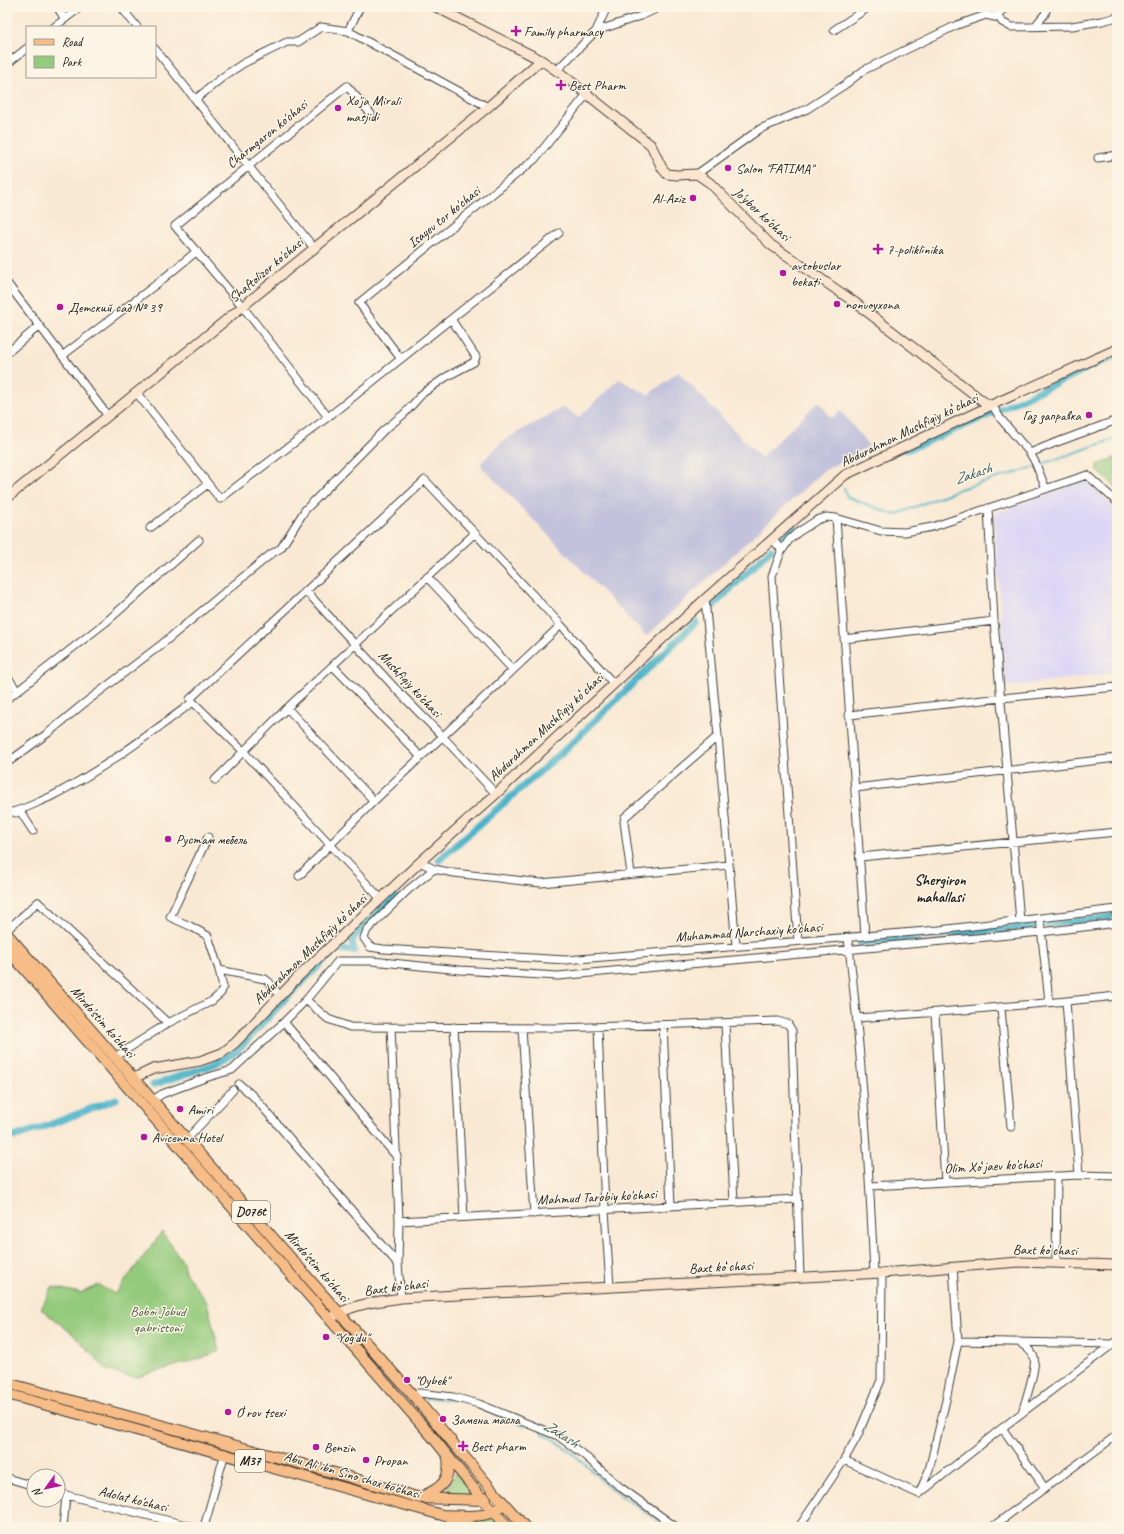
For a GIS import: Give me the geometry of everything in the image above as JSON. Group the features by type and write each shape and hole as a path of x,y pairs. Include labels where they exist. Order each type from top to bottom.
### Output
{"main road":[{"name":"Mirdo'stim ko'chasi","path":"7,934 412,1394 493,1492 525,1527"},
{"name":"Mirdo'stim ko'chasi","path":"7,949 435,1440 483,1500 508,1527"},
{"name":"Abu Ali ibn Sino shox ko'chasi","path":"7,1384 342,1475 420,1498 483,1500"},
{"name":"Abu Ali ibn Sino shox ko'chasi","path":"7,1394 225,1453 442,1515 482,1516 494,1512 504,1504"},
{"path":"420,1498 435,1491 444,1484 449,1470 448,1457"},
{"path":"483,1500 493,1492"},
{"name":"M37","path":"442,1515 474,1527"}],"street":[{"path":"57,7 65,19"},
{"path":"55,26 81,7"},
{"path":"121,7 136,26"},
{"path":"348,31 360,7"},
{"path":"436,7 541,60 587,94 651,145 662,168 667,174 677,175 697,174 760,129 807,108 846,84 864,70 957,25 986,15 995,16 1011,27 1072,26 1117,17"},
{"path":"556,71 596,31 607,7"},
{"path":"596,31 641,16 660,7"},
{"path":"834,30 869,7"},
{"path":"995,16 1007,7"},
{"path":"1035,26 1045,14 1047,7"},
{"path":"196,99 224,76 244,63 286,42 298,42 321,27 348,31 488,107"},
{"path":"7,64 26,49"},
{"path":"156,50 314,248"},
{"name":"Shaftolizor ko'chasi","path":"7,498 488,107 541,60"},
{"name":"Charmgaron ko'chasi","path":"197,251 175,226 347,86 371,114"},
{"name":"Isayev tor ko'chasi","path":"401,359 359,303 535,159 587,94"},
{"path":"1098,158 1117,154"},
{"name":"Jo'ybor ko'chasi","path":"697,174 710,184 771,245 857,304 984,402 993,407"},
{"path":"136,392 220,500 328,417 559,233"},
{"path":"62,356 158,283 197,251 243,307 328,417"},
{"path":"7,283 108,416"},
{"path":"7,763 162,644 271,554 281,548 305,510 374,439 404,414 423,393 446,377 474,362 476,357 473,351 451,319"},
{"path":"7,353 39,326"},
{"name":"Abdurahmon Mushfiqiy koʻchasi","path":"134,1078 153,1069 200,1061 222,1053 235,1043 280,996 420,862 496,794 613,683 705,599 845,475 1117,348"},
{"path":"993,407 1000,418 1030,453 1046,489"},
{"path":"1030,453 1117,420"},
{"path":"798,941 772,576 782,552 789,540 817,520 826,517 836,518 881,531 905,532 932,527 1087,475 1117,502"},
{"path":"381,899 243,751 190,699 425,480 561,625 613,683"},
{"path":"150,528 208,484"},
{"path":"988,508 994,621 1020,921"},
{"path":"836,518 865,936"},
{"path":"215,780 287,708 475,533"},
{"path":"772,539 782,552"},
{"path":"7,700 106,622 199,540"},
{"path":"427,577 513,670"},
{"name":"Mushfiqiy ko'chasi","path":"306,591 395,688 443,736 496,794"},
{"path":"705,599 736,946"},
{"path":"844,639 994,621"},
{"path":"299,876 374,801 561,625"},
{"path":"333,666 421,757"},
{"path":"7,676 14,686"},
{"path":"849,715 1117,687"},
{"path":"7,818 72,785 133,746 193,702"},
{"path":"287,708 374,801"},
{"path":"631,874 624,826 625,817 718,736"},
{"path":"855,788 1117,758"},
{"path":"7,813 20,811"},
{"path":"20,811 33,831"},
{"path":"860,857 1117,832"},
{"path":"115,1057 168,1023 212,1001 221,993 223,987 208,936 170,917 208,837"},
{"path":"420,862 434,869 454,873 540,883 729,865"},
{"name":"Muhammad Narshaxiy ko'chasi","path":"434,869 408,890 367,930 364,938 370,946 383,949 566,960 848,938 1040,919 1117,909"},
{"path":"7,930 38,902 168,1023"},
{"path":"1040,919 1049,1001"},
{"path":"153,1100 162,1094 187,1084 232,1070 306,1000 338,961 372,961 460,970 558,976 1041,932 1117,923"},
{"path":"799,1527 844,1460 857,1437 881,1380 878,1273 857,1018 848,938"},
{"path":"219,970 265,979 280,996"},
{"path":"857,1018 1001,1008 1049,1001 1066,1001 1117,996"},
{"path":"306,1000 328,1019 350,1027 598,1027 783,1021 788,1024 792,1031 800,1277"},
{"path":"1066,1001 1080,1175"},
{"path":"1001,1008 1011,1127"},
{"path":"935,1012 945,1182"},
{"path":"284,1022 396,1157"},
{"path":"725,1023 734,1202"},
{"path":"663,1025 671,1206"},
{"path":"392,1027 399,1221 398,1264 401,1298"},
{"path":"598,1027 605,1210 610,1287"},
{"path":"454,1028 464,1217"},
{"path":"522,1028 534,1214"},
{"path":"239,1084 253,1096 398,1264"},
{"path":"187,1139 233,1090"},
{"name":"Olim Xoʻjaev ko'chasi","path":"870,1186 1080,1175 1117,1176"},
{"path":"1056,1263 1057,1176"},
{"name":"Mahmud Tarobiy ko'chasi","path":"399,1221 797,1199"},
{"name":"Baxt koʻchasi","path":"330,1319 339,1312 351,1307 401,1298 878,1273 1019,1262 1117,1266"},
{"path":"919,1494 931,1462 958,1341 953,1267"},
{"path":"958,1341 1115,1342"},
{"path":"1018,1342 1029,1349 1034,1358 1034,1367 1022,1413"},
{"path":"919,1494 1002,1428 1115,1342"},
{"path":"412,1394 420,1393 453,1397 479,1404 558,1436 585,1456 620,1487 676,1527"},
{"path":"1002,1428 1045,1488"},
{"path":"992,1527 1117,1436"},
{"path":"204,1527 225,1453"},
{"path":"844,1460 919,1494"},
{"path":"7,1478 26,1484"},
{"name":"Adolat ko'chasi","path":"66,1496 194,1527"},
{"path":"63,1527 65,1508"}],"shaded area":[{"path":"678,372 761,458 819,401 831,418 841,411 869,446 822,472 646,636 482,467 481,463 504,440 564,407 578,418 619,379 648,395"},
{"path":"1087,479 1117,511 1117,672 1006,687 994,514"}],"green space":[{"path":"1117,457 1117,488 1097,470 1097,465"},
{"name":"Boboi Jobud qabristoni","path":"162,1232 183,1262 185,1272 207,1302 219,1351 205,1357 138,1377 125,1376 107,1370 74,1335 41,1309 52,1287 81,1293 98,1285 115,1294"},
{"path":"456,1472 473,1493 473,1496 440,1494 448,1489"},
{"path":"458,1517 496,1520 502,1527 483,1527"}],"waterway":[{"path":"907,450 984,417 1117,354"},
{"name":"Zakash","path":"1039,465 1117,438"},
{"name":"Zakash","path":"844,488 847,497 895,515 960,489 1035,467"},
{"path":"781,538 794,526"},
{"path":"713,606 771,549"},
{"path":"439,860 568,747 696,622"},
{"path":"153,1085 215,1064 238,1050 286,998 336,949 354,951 352,940 366,924 396,897"},
{"path":"1047,925 1117,916"},
{"path":"860,943 1035,926"},
{"path":"7,1139 44,1127 116,1099"},
{"name":"Zakash","path":"424,1398 453,1400"},
{"name":"Zakash","path":"475,1406 524,1426"},
{"name":"Zakash","path":"542,1433 561,1444 611,1488 667,1527"}],"place":[{"name":"Family pharmacy","path":"516,31"},
{"name":"Best Pharm","path":"561,85"},
{"name":"Xo'ja Mirali masjidi","path":"338,108"},
{"name":"Salon \"FATIMA\"","path":"728,168"},
{"name":"Al-Aziz","path":"693,198"},
{"name":"7-poliklinika","path":"878,249"},
{"name":"avtobuslar bekati","path":"783,273"},
{"name":"nonvoyxona","path":"837,304"},
{"name":"Детский сад № 39","path":"60,307"},
{"name":"Газ заправка","path":"1089,415"},
{"name":"Рустам мебель","path":"168,839"},
{"name":"Amiri","path":"180,1109"},
{"name":"Avicenna Hotel","path":"144,1137"},
{"name":"\"Yog'du\"","path":"326,1337"},
{"name":"\"Oybek\"","path":"407,1380"},
{"name":"Oʻrov tsexi","path":"228,1412"},
{"name":"Замена масла","path":"443,1419"},
{"name":"Best pharm","path":"463,1446"},
{"name":"Benzin","path":"316,1447"},
{"name":"Propan","path":"366,1460"}],"district":[{"name":"Shergiron mahallasi","path":"940,888"}]}
